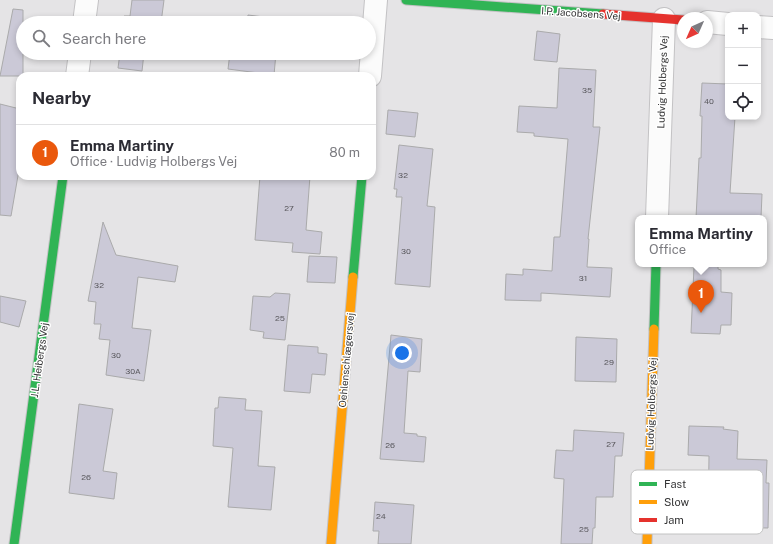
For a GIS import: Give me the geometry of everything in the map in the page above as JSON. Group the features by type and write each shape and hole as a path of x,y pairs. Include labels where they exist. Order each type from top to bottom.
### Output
{"street":[{"path":"85,16 87,0"},
{"path":"375,16 376,0"},
{"name":"I.P. Jacobsens Vej","path":"406,0 674,20"},
{"name":"Ludvig Holbergs Vej","path":"657,215 674,20"},
{"path":"713,23 725,24"},
{"path":"761,27 773,28"},
{"path":"78,72 79,60"},
{"path":"370,72 371,60"},
{"name":"J.L. Heibergs Vej","path":"14,544 62,180"},
{"name":"Oehlenschlægersvej","path":"331,544 362,180"},
{"name":"Ludvig Holbergs Vej","path":"649,470 656,267"},
{"name":"Ludvig Holbergs Vej","path":"647,534 647,544"}],"building":[{"path":"132,0 164,0 162,16 130,16"},
{"path":"13,9 23,10 23,16 16,16 16,60 23,60 23,72 16,72 16,76 0,76"},
{"path":"537,31 560,34 557,62 534,60"},
{"path":"119,60 143,60 142,71 118,68"},
{"path":"229,60 275,60 274,72 251,72 228,69"},
{"path":"559,68 596,70 593,127 600,127 588,239 587,267 612,268 610,297 541,293 541,301 505,300 506,274 523,275 523,269 552,271 554,237 560,237 568,139 534,136 534,133 517,132 519,106 557,108"},
{"path":"702,83 725,84 725,120 735,120 730,193 762,194 761,215 696,215 699,158 701,158 702,116 700,116"},
{"path":"0,104 16,108 16,180 17,180 11,216 0,215"},
{"path":"388,110 418,113 415,137 386,134"},
{"path":"399,145 433,149 427,206 435,207 430,287 395,284 402,197 396,197 397,189 394,189"},
{"path":"260,180 310,180 306,230 322,232 320,254 292,252 293,243 255,240"},
{"path":"103,222 116,255 178,266 175,282 138,277 132,328 151,330 144,381 106,375 110,340 99,339 101,324 94,324 96,302 88,301"},
{"path":"309,256 337,257 335,283 307,282"},
{"path":"694,267 718,267 718,269 721,270 721,292 732,293 731,325 721,325 720,334 691,333"},
{"path":"275,293 290,294 285,340 263,338 264,332 250,330 253,296 270,297"},
{"path":"0,296 26,301 19,327 0,322"},
{"path":"391,335 422,339 420,372 408,371 404,433 417,434 417,436 426,437 424,462 380,459"},
{"path":"576,337 617,339 616,382 575,381"},
{"path":"288,345 318,347 318,353 327,354 325,375 312,374 310,393 284,391"},
{"path":"219,397 246,399 245,410 262,411 258,466 275,467 271,510 228,507 233,448 213,446 215,408 218,408"},
{"path":"79,404 113,409 103,471 117,473 114,499 69,493"},
{"path":"689,426 724,427 723,429 738,431 737,459 767,460 766,483 769,483 768,528 763,528 763,470 709,470 709,456 688,455"},
{"path":"574,430 624,433 622,456 615,456 613,497 596,497 595,528 593,528 592,544 561,544 564,479 554,478 556,450 573,451"},
{"path":"375,502 414,505 411,544 378,544 379,531 373,531"}],"traffic: fast":[{"path":"406,0 603,14"},
{"path":"14,544 62,180"},
{"path":"353,277 362,180"},
{"path":"654,329 656,267"}],"traffic: slow":[{"path":"331,544 353,277"},
{"path":"649,470 654,329"},
{"path":"647,534 647,544"}],"traffic: jam":[{"path":"603,14 677,20"}],"place":[{"name":"Emma Martiny","path":"701,313"}]}
